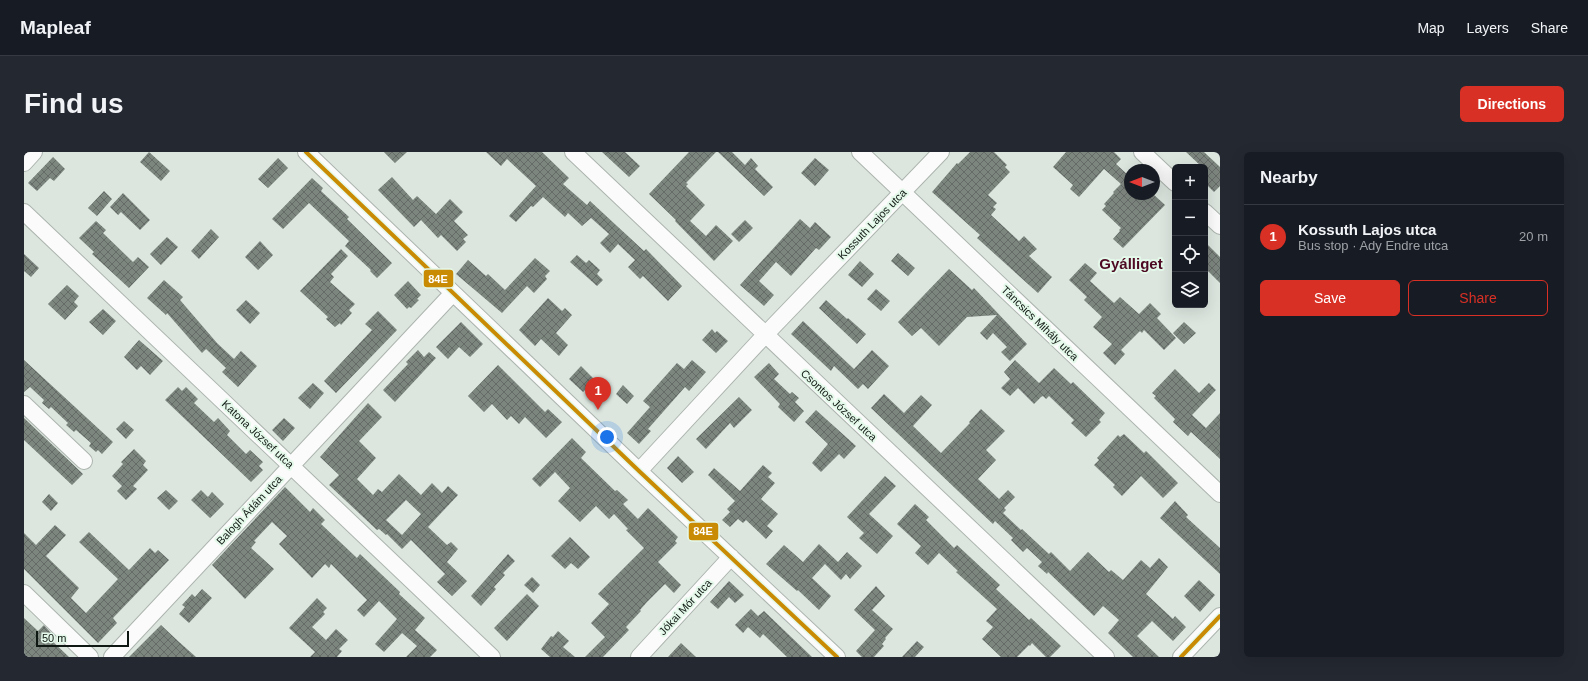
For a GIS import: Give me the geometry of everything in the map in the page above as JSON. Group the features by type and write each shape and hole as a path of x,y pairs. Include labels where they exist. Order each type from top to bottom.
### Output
{"street":[{"path":"24,162 34,152"},
{"path":"306,152 639,471 837,657"},
{"name":"Csontos József utca","path":"574,152 765,335 1106,657"},
{"name":"Táncsics Mihály utca","path":"860,152 1220,494"},
{"name":"Kossuth Lajos utca","path":"639,471 765,335 941,152"},
{"path":"1142,152 1172,180"},
{"name":"Katona József utca","path":"24,212 492,657"},
{"path":"1208,215 1220,226"},
{"name":"Balogh Ádám utca","path":"112,657 453,293"},
{"path":"24,404 84,461"},
{"name":"Jókai Mór utca","path":"639,657 731,557"},
{"path":"24,592 90,657"},
{"path":"1182,657 1220,616"}],"building":[{"path":"149,152 170,171 161,181 140,162"},
{"path":"384,152 407,152 395,163"},
{"path":"486,152 542,152 569,178 563,184 587,205 590,201 644,251 646,249 682,286 668,301 643,276 640,279 628,267 635,260 618,244 610,253 600,243 609,234 591,218 582,226 568,213 565,217 543,197 533,207 531,206 516,222 509,216 536,186 507,159 501,166"},
{"path":"602,152 625,152 640,166 629,177"},
{"path":"689,152 716,152 686,183 688,184 686,186 705,205 690,221 706,236 716,225 733,241 714,261 675,221 676,220 649,194"},
{"path":"718,152 732,152 745,165 751,158 758,166 755,169 773,187 764,196"},
{"path":"970,152 994,152 1007,165 1005,167 1010,172 988,195 997,203 993,207 996,209 991,215 1019,241 1024,236 1037,249 1029,256 1052,277 1038,293 977,238 980,235 932,192 957,163 958,164"},
{"path":"1066,152 1114,152 1121,159 1116,164 1124,171 1124,200 1160,200 1165,205 1123,248 1113,239 1121,228 1102,210 1106,206 1104,204 1121,184 1104,169 1079,197 1070,189 1073,185 1053,167"},
{"path":"1186,152 1204,152 1220,167 1220,186 1214,192 1208,186 1208,164 1199,164"},
{"path":"53,157 65,169 54,181 50,178 37,191 28,183"},
{"path":"278,158 288,168 268,188 258,179"},
{"path":"815,158 829,170 815,186 801,173"},
{"path":"392,177 413,200 417,196 436,214 450,199 463,212 454,221 468,235 463,239 466,242 457,251 441,235 438,238 421,220 414,227 378,190"},
{"path":"312,178 323,188 321,191 349,217 347,219 392,263 377,278 370,271 371,270 345,246 349,241 309,203 283,229 272,219"},
{"path":"104,191 112,199 97,216 88,208"},
{"path":"123,193 150,220 140,230 121,212 118,215 110,207"},
{"path":"800,219 810,228 815,222 831,237 819,250 816,248 791,276 776,262 759,281 774,295 764,306 740,285"},
{"path":"745,220 753,228 739,242 731,234"},
{"path":"96,221 106,230 103,233 133,262 138,257 149,267 129,288 92,254 94,252 79,238"},
{"path":"211,229 219,237 199,259 191,251"},
{"path":"167,237 178,247 161,265 150,254"},
{"path":"260,241 273,255 258,270 245,257"},
{"path":"1208,245 1220,257 1220,283 1208,271"},
{"path":"341,249 348,256 331,274 334,277 330,282 355,304 349,310 352,313 341,325 340,323 335,327 326,319 328,317 300,291"},
{"path":"898,253 915,268 908,276 891,261"},
{"path":"24,254 39,268 31,277 24,271"},
{"path":"577,255 586,263 589,260 600,270 597,274 603,280 597,286 570,262"},
{"path":"535,258 550,271 545,276 547,279 534,293 527,286 502,313 456,274 468,260 486,276 488,274 505,290"},
{"path":"860,261 874,274 862,287 848,275"},
{"path":"1085,263 1097,273 1090,281 1114,303 1120,297 1139,314 1150,303 1161,314 1157,318 1176,338 1164,350 1144,330 1142,333 1140,331 1121,350 1125,354 1115,365 1103,353 1112,344 1093,327 1102,317 1084,300 1087,297 1069,280"},
{"path":"949,269 972,290 974,288 1027,344 1010,361 1001,352 1007,347 993,333 987,340 980,333 997,315 967,317 939,346 921,328 912,336 898,322"},
{"path":"164,280 183,297 180,300 217,343 234,359 241,351 257,366 238,387 222,372 226,368 206,349 202,353 167,313 166,315 147,298"},
{"path":"408,281 421,295 417,299 419,300 411,308 409,307 407,309 394,295"},
{"path":"67,285 79,296 74,302 78,306 65,320 48,304"},
{"path":"876,289 890,301 881,311 867,299"},
{"path":"548,298 562,311 565,308 572,315 556,333 568,345 559,356 541,339 535,346 519,330"},
{"path":"246,300 260,313 250,324 236,310"},
{"path":"826,300 866,334 857,344 819,308"},
{"path":"103,309 116,321 103,335 89,322"},
{"path":"378,311 397,330 336,393 324,381 372,330 365,324"},
{"path":"803,321 854,369 872,350 889,366 868,389 863,384 858,389 834,366 831,371 791,334"},
{"path":"461,322 483,344 470,357 459,347 448,359 436,347"},
{"path":"1184,322 1196,333 1184,344 1173,333"},
{"path":"712,329 715,333 717,331 728,341 716,353 702,340"},
{"path":"139,340 163,361 150,375 141,366 137,370 124,357"},
{"path":"418,350 424,357 429,352 436,358 395,402 383,390 408,364 406,362"},
{"path":"24,360 113,442 102,454 98,450 96,452 89,446 91,443 76,430 74,432 66,425 68,423 51,407 49,409 42,403 44,400 30,387 24,392"},
{"path":"692,360 706,372 689,391 685,387 648,429 651,431 639,444 627,433 650,407 643,401 677,363 684,369"},
{"path":"1015,360 1039,383 1054,368 1071,384 1073,382 1105,413 1099,420 1101,422 1086,437 1071,423 1074,420 1049,396 1046,399 1043,396 1041,397 1034,404 1018,388 1010,396 1001,388 1010,379 1004,372"},
{"path":"769,363 779,374 774,379 790,394 792,392 799,398 795,402 804,411 794,422 778,407 780,404 754,377"},
{"path":"498,365 545,412 548,409 562,422 546,438 525,417 519,424 511,416 507,420 492,404 484,412 468,396"},
{"path":"581,366 595,380 583,392 569,379"},
{"path":"1175,369 1199,393 1209,383 1216,390 1192,415 1206,428 1220,413 1220,459 1191,432 1188,436 1173,422 1175,419 1154,398 1156,396 1152,393"},
{"path":"313,383 324,393 310,409 298,398"},
{"path":"623,385 634,396 627,404 616,394"},
{"path":"178,387 182,391 186,387 198,399 194,403 214,422 218,418 230,431 227,435 246,454 250,450 263,462 259,466 263,470 251,482 165,400"},
{"path":"884,394 904,413 921,395 932,405 913,426 941,453 970,423 969,422 981,409 1005,431 986,450 996,460 978,479 999,499 1008,490 1015,497 1004,508 1006,510 1003,513 1049,554 1051,552 1070,571 1088,552 1109,572 1111,570 1123,580 1141,560 1150,568 1159,558 1168,567 1146,594 1173,619 1175,616 1186,627 1173,641 1152,621 1137,636 1159,657 1133,657 1108,633 1119,620 1103,606 1094,616 1048,572 1047,574 1038,566 1042,562 1027,548 1023,552 1011,540 1013,538 995,521 993,524 871,408"},
{"path":"739,397 752,410 734,428 730,423 706,449 696,439"},
{"path":"368,403 382,417 359,441 376,458 357,479 373,495 378,489 382,492 399,474 421,495 432,483 442,493 448,486 458,495 428,527 447,545 451,542 458,549 447,562 467,581 452,596 437,582 445,574 411,540 402,549 387,534 386,535 379,529 377,530 329,485 339,475 320,457","holes":["406,500 421,514 402,535 386,520"]},
{"path":"816,410 856,446 844,459 839,454 821,472 812,463 828,444 805,422"},
{"path":"24,418 83,474 72,485 24,440"},
{"path":"284,418 295,428 283,441 272,430"},
{"path":"124,421 134,430 126,439 116,429"},
{"path":"1124,434 1144,453 1146,451 1178,483 1163,498 1141,476 1122,496 1113,487 1115,485 1094,465 1099,460 1097,458 1118,435 1120,437"},
{"path":"572,438 586,452 581,458 615,491 617,490 628,500 623,504 638,519 648,508 678,537 675,541 677,543 658,562 681,585 674,593 665,584 647,602 626,627 629,630 603,657 585,657 605,637 591,623 609,604 598,594 644,548 626,530 628,529 614,514 609,519 596,506 580,522 558,501 570,488 555,472 540,487 532,479"},
{"path":"134,449 146,461 143,465 148,470 133,486 137,489 126,500 117,491 122,486 112,476 123,464 121,462"},
{"path":"678,456 694,472 682,483 667,468"},
{"path":"763,465 772,473 768,477 775,483 761,499 778,514 767,526 773,531 766,539 746,520 743,523 738,519 730,527 722,520 730,512 727,509 735,501 708,475 714,468 740,491"},
{"path":"885,476 896,486 869,514 893,536 877,554 859,538 864,533 847,517"},
{"path":"285,487 310,512 313,508 325,520 321,524 357,558 360,554 425,618 415,630 437,650 430,657 406,657 417,646 402,633 384,652 375,644 397,619 379,601 364,617 357,610 367,600 331,564 329,568 325,564 312,578 279,544 287,536 272,522 254,541 256,542 251,548 274,569 245,599 212,565"},
{"path":"166,490 178,501 169,510 157,498"},
{"path":"201,490 208,497 212,492 224,504 210,518 191,500"},
{"path":"49,494 58,503 51,511 42,502"},
{"path":"1175,501 1188,515 1186,517 1220,548 1220,574 1160,518"},
{"path":"915,504 929,517 926,520 954,548 957,545 1000,585 996,589 1029,620 1031,618 1061,646 1050,657 1046,657 1032,643 1017,657 1001,657 982,639 993,627 986,621 997,609 956,572 958,571 939,553 928,565 915,553 921,546 897,524"},
{"path":"55,525 66,535 46,556 79,588 71,598 86,613 118,579 79,542 89,532 129,570 150,548 155,553 158,550 169,560 113,618 117,623 98,643 24,569 24,533 36,545"},
{"path":"570,537 590,557 578,569 571,563 565,569 551,556"},
{"path":"819,544 838,562 847,552 862,566 850,579 846,574 841,580 825,564 812,578 831,596 819,610 798,590 797,591 766,564 784,545 803,562"},
{"path":"508,554 515,561 503,573 505,575 494,587 496,589 481,606 471,596"},
{"path":"532,577 540,585 533,593 524,585"},
{"path":"1199,580 1215,595 1200,612 1184,596"},
{"path":"729,581 744,595 735,603 729,597 718,609 710,602"},
{"path":"876,586 885,596 872,610 893,629 885,638 886,639 882,644 884,646 874,657 862,657 856,651 875,630 854,610"},
{"path":"202,589 212,598 189,623 179,614 185,607 182,605 192,594 195,597"},
{"path":"527,594 539,606 507,641 494,628"},
{"path":"317,598 327,608 323,612 325,614 312,627 326,640 336,629 348,640 339,649 342,651 337,657 310,657 315,652 289,628"},
{"path":"751,609 758,616 764,611 812,657 787,657 763,634 760,638 748,627 743,633 735,625"},
{"path":"24,618 38,631 44,625 51,633 48,637 69,657 24,657"},
{"path":"161,625 178,641 196,657 129,657"},
{"path":"558,631 569,641 563,647 575,657 550,657 541,649 551,636 553,637"},
{"path":"917,641 924,647 915,657 902,657"},
{"path":"681,643 696,657 668,657"}],"transit line":[{"name":"84E","path":"306,152 639,471 837,657"},
{"name":"84E","path":"1181,657 1220,616"}],"place":[{"name":"Kossuth Lajos utca","path":"598,410"}],"district":[{"name":"Gyálliget","path":"1131,264"}]}
